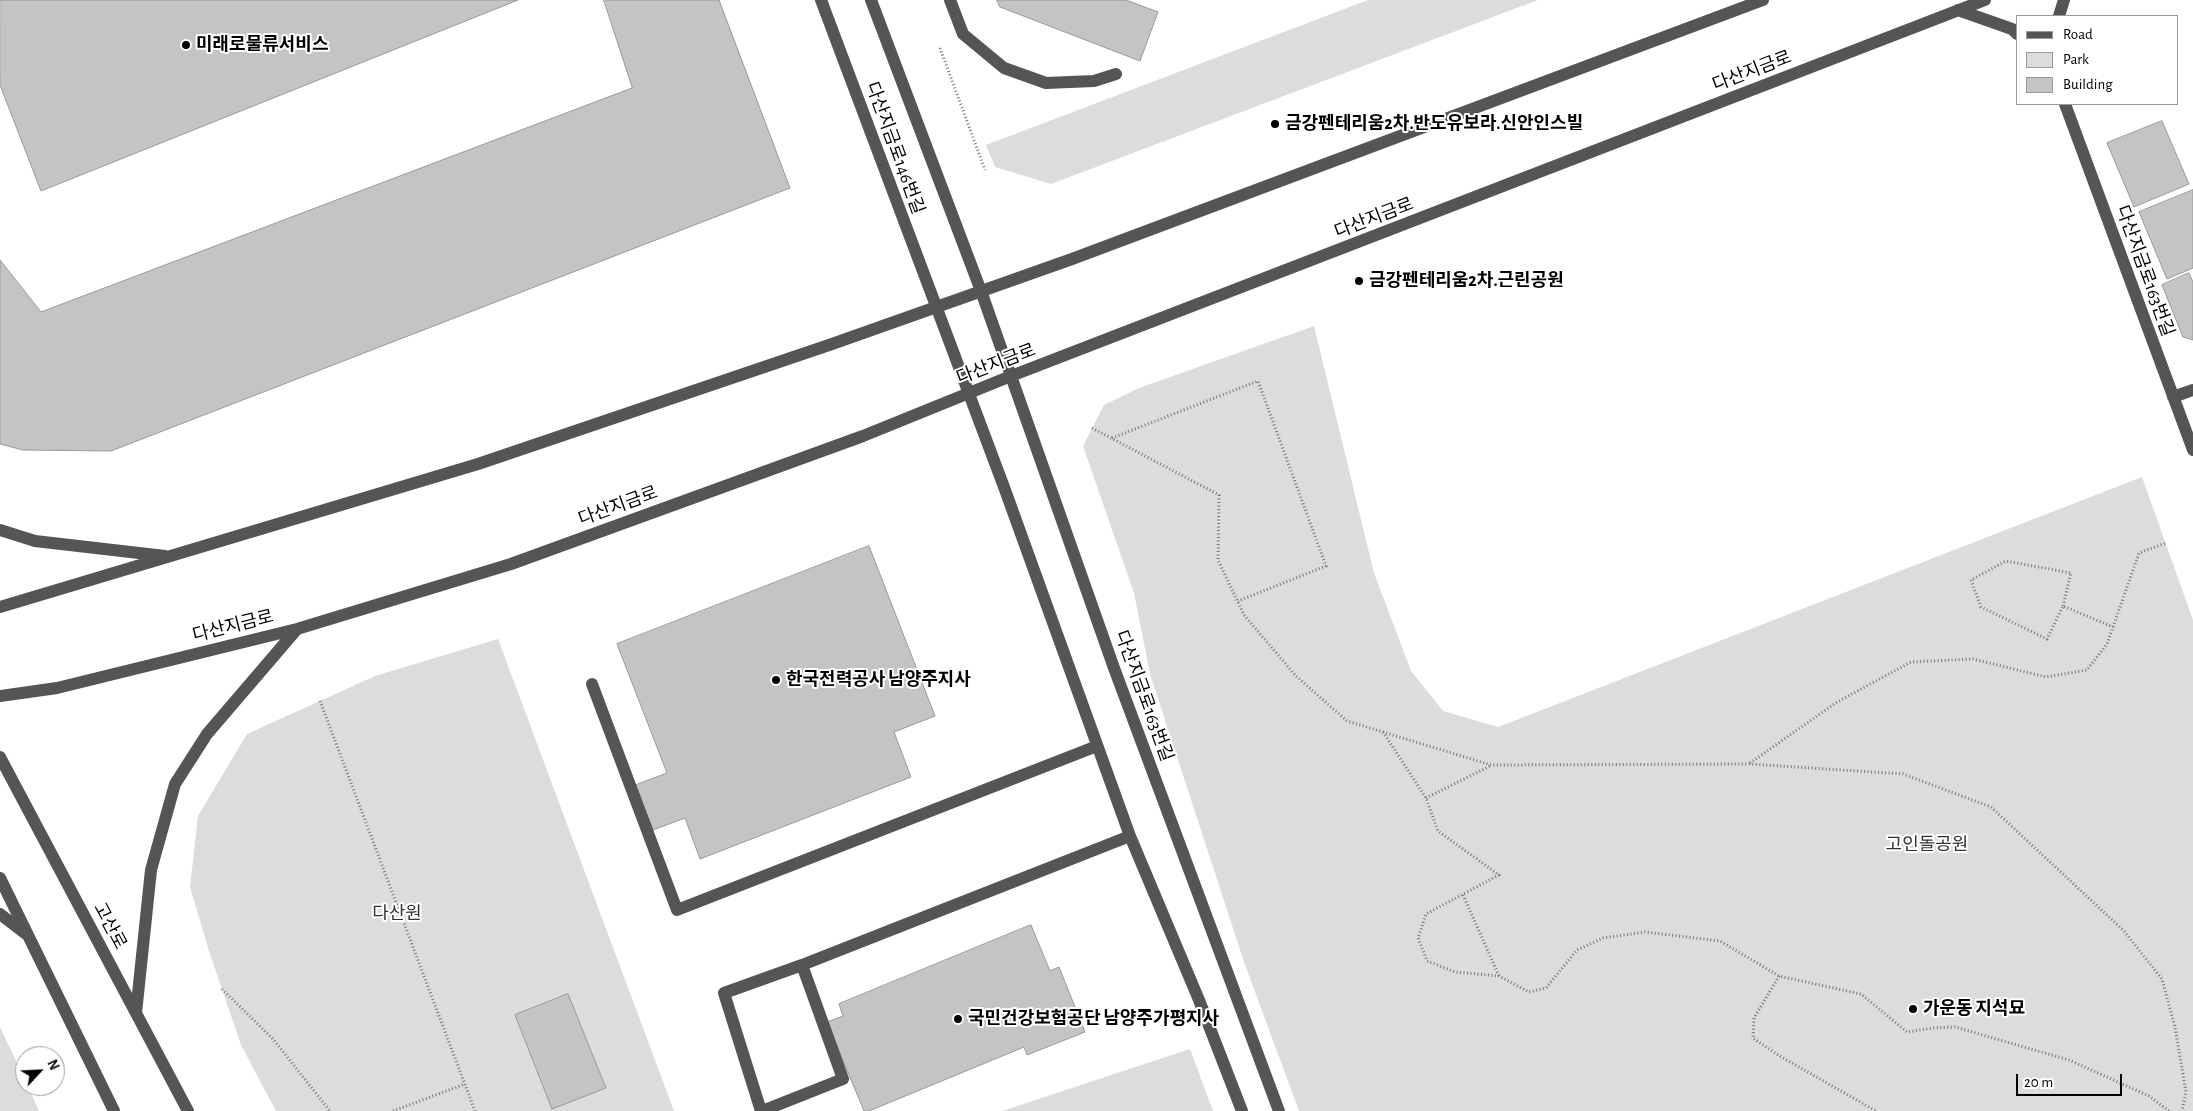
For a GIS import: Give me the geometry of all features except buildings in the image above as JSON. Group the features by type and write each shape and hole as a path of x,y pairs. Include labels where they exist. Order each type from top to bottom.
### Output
{"street":[{"name":"다산지금로146번길","path":"821,0 936,307"},
{"name":"다산지금로146번길","path":"871,0 981,291"},
{"path":"950,0 963,34 1004,68 1046,83 1094,81 1116,74"},
{"path":"0,607 478,464 936,307 1072,259 1763,0"},
{"name":"다산지금로","path":"0,696 57,688 297,629 512,564 863,436 1011,376 1985,0"},
{"path":"2059,15 2064,0"},
{"path":"1958,10 2012,29 2016,33"},
{"name":"다산지금로163번길","path":"2064,105 2193,450"},
{"name":"다산지금로163번길","path":"981,291 1118,678 1279,1111"},
{"path":"936,307 1130,836 1199,1000 1242,1111"},
{"path":"2173,398 2193,390"},
{"path":"0,530 35,541 170,557"},
{"path":"136,1013 151,870 175,784 207,734 297,629"},
{"path":"592,684 677,910 1097,746"},
{"name":"고산로","path":"0,757 188,1111"},
{"path":"802,965 843,1079 761,1111 724,993 802,965 1130,836"},
{"path":"0,878 114,1111"},
{"path":"0,914 30,937"}],"path":[{"path":"939,45 984,170"},
{"path":"1112,438 1258,381 1326,566 1238,602"},
{"path":"1092,428 1218,495 1218,560 1244,615 1296,676 1347,721 1491,765 1750,764 1903,774 1991,807 2124,931 2162,979 2175,1027 2186,1092 2182,1111"},
{"path":"1750,764 1837,702 1911,662 1973,660 2046,677 2087,670 2107,644 2139,553 2166,543"},
{"path":"2006,561 2071,573 2063,606 2047,639 1981,607 1971,580 2006,561"},
{"path":"2063,606 2113,627"},
{"path":"320,702 475,1111"},
{"path":"1383,732 1426,798 1438,832 1499,875 1426,914 1418,938 1427,961 1454,972 1499,976 1529,992 1546,988 1577,950 1603,938 1644,932 1720,941 1779,976 1862,994 1907,1032 1955,1027 2069,1060 2149,1096 2169,1111"},
{"path":"1426,798 1491,765"},
{"path":"1463,895 1499,976"},
{"path":"1779,976 1754,1018 1753,1038 1778,1056 1876,1111"},
{"path":"222,989 273,1039 330,1111"},
{"path":"393,1111 465,1084"}],"green space":[{"path":"1368,0 1538,0 1051,184 995,167 986,145"},
{"name":"고인돌공원","path":"1314,326 1374,573 1411,671 1443,711 1498,727 2142,477 2193,620 2193,1111 1299,1111 1244,962 1150,674 1134,593 1083,446 1104,405 1139,388"},
{"name":"다산원","path":"498,639 674,1111 276,1111 241,1045 209,951 190,887 198,816 247,734 375,676"},
{"path":"0,1027 15,1059 15,1096 32,1096 39,1111 0,1111"},
{"path":"1190,1049 1213,1111 1002,1111"}],"place":[{"name":"미래로물류서비스","path":"186,45"},
{"name":"금강펜테리움2차.반도유보라.신안인스빌","path":"1275,124"},
{"name":"금강펜테리움2차.근린공원","path":"1359,281"},
{"name":"한국전력공사 남양주지사","path":"776,680"},
{"name":"가운동 지석묘","path":"1913,1009"},
{"name":"국민건강보험공단 남양주가평지사","path":"958,1019"}]}
